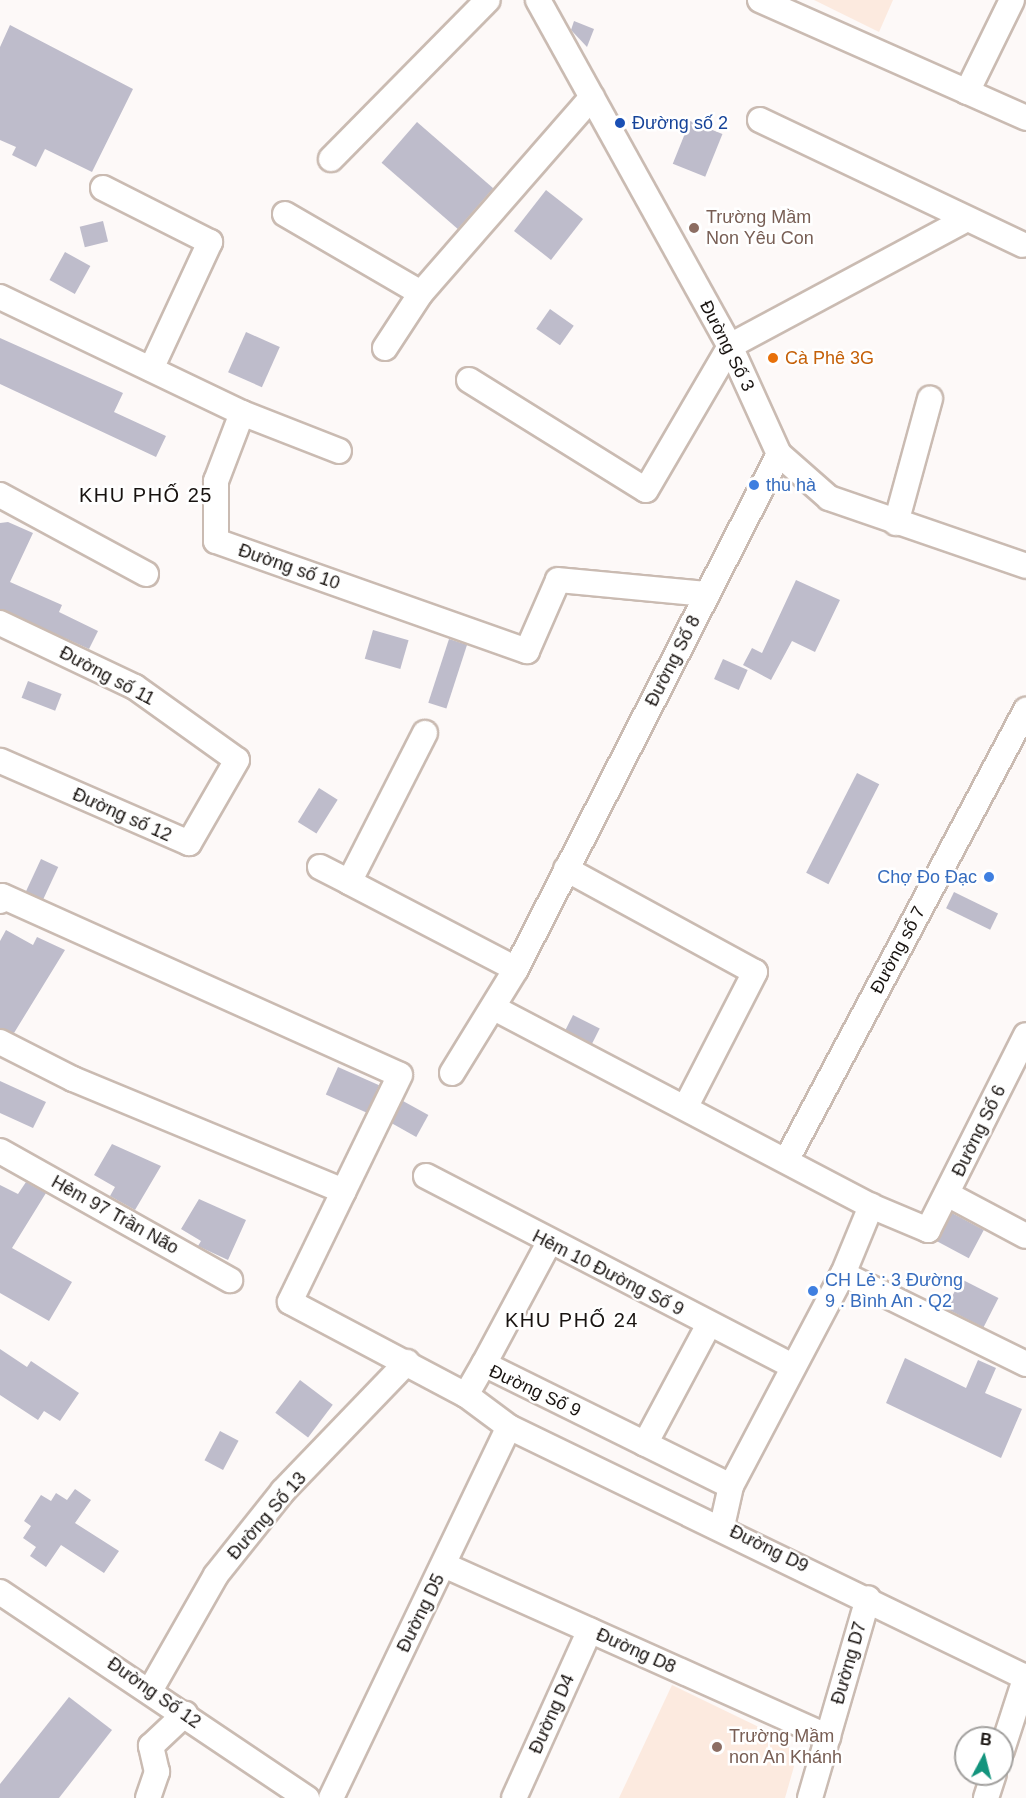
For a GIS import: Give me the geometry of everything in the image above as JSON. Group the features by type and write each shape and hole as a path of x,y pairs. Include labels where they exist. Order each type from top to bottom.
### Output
{"street":[{"path":"331,159 488,0"},
{"name":"Đường Số 3","path":"538,0 730,346 779,454 829,498 1026,566"},
{"path":"760,0 1026,118"},
{"path":"968,92 1012,0"},
{"path":"386,348 421,294 592,97"},
{"path":"760,120 965,220 1023,245"},
{"path":"103,188 210,242 151,369"},
{"path":"285,214 421,294"},
{"path":"469,380 646,490 730,346 965,220"},
{"path":"0,297 242,413 339,451"},
{"path":"896,523 930,399"},
{"name":"Đường số 10","path":"242,413 216,481 216,541 527,651 558,580 707,594"},
{"name":"Đường Số 8","path":"452,1073 516,969 779,454"},
{"path":"0,495 146,574"},
{"name":"Đường số 11","path":"0,623 135,687 237,760"},
{"name":"Đường số 7","path":"787,1159 1026,710"},
{"path":"349,882 425,733"},
{"name":"Đường số 12","path":"0,761 189,843 237,760"},
{"path":"321,867 516,969"},
{"path":"566,869 755,972 686,1106"},
{"path":"0,901 2,896 400,1075 344,1191 73,1079 0,1042"},
{"path":"494,1008 787,1159 871,1206 843,1274 731,1486 722,1526"},
{"name":"Đường Số 6","path":"871,1206 928,1230 1026,1035"},
{"name":"Hẻm 97 Trần Não","path":"0,1151 230,1280"},
{"name":"Hẻm 10 Đường Số 9","path":"426,1176 549,1243 793,1366"},
{"name":"Đường Số 9","path":"344,1191 291,1302 466,1395 484,1364 731,1486"},
{"name":"Đường Số 6","path":"947,1194 1026,1236"},
{"path":"484,1364 549,1243"},
{"path":"843,1274 1026,1364"},
{"path":"645,1444 709,1324"},
{"name":"Đường Số 13","path":"151,1689 216,1575 283,1491 407,1362"},
{"name":"Đường D9","path":"466,1395 509,1427 722,1526 1026,1676"},
{"name":"Đường D5","path":"331,1798 509,1427"},
{"name":"Đường D8","path":"444,1565 828,1737"},
{"name":"Đường Số 12","path":"0,1592 151,1689 306,1798"},
{"name":"Đường D7","path":"810,1798 868,1598"},
{"name":"Đường D4","path":"514,1798 590,1630"},
{"path":"1010,1726 1026,1676"},
{"path":"148,1798 157,1772 151,1746 185,1714"}],"shaded area":[{"path":"814,0 893,0 879,32"},
{"name":"Trường Mầm non An Khánh","path":"672,1685 788,1741 795,1763 785,1798 619,1798"}],"building":[{"path":"574,21 594,29 587,47 571,30"},
{"path":"10,25 133,89 92,172 45,149 36,167 12,155 16,147 0,140 0,47"},
{"path":"690,121 722,134 705,177 673,164"},
{"path":"417,122 493,188 458,229 382,163"},
{"path":"546,190 583,219 551,260 514,231"},
{"path":"103,221 108,241 85,247 80,227"},
{"path":"65,252 90,266 75,294 49,280"},
{"path":"550,309 574,326 560,345 536,329"},
{"path":"246,332 280,347 262,387 228,372"},
{"path":"0,338 123,393 114,412 166,436 156,457 0,384"},
{"path":"8,522 33,533 10,582 62,605 59,612 98,631 89,649 0,609 0,523"},
{"path":"796,580 840,600 815,652 792,641 771,680 743,665 752,648 762,653"},
{"path":"373,630 409,640 400,669 365,659"},
{"path":"449,639 467,645 446,709 428,703"},
{"path":"723,659 748,670 739,690 714,679"},
{"path":"28,681 62,694 55,711 22,698"},
{"path":"857,773 879,784 828,884 806,873"},
{"path":"319,788 338,800 316,834 298,822"},
{"path":"41,859 58,867 43,900 26,892"},
{"path":"954,892 998,913 990,930 946,908"},
{"path":"6,930 33,945 37,937 65,950 14,1033 0,1028 0,941"},
{"path":"573,1015 600,1029 592,1044 565,1030"},
{"path":"338,1067 379,1085 367,1113 326,1094"},
{"path":"0,1081 46,1102 33,1128 0,1113"},
{"path":"403,1101 428,1115 416,1137 391,1123"},
{"path":"112,1144 161,1166 135,1210 110,1196 115,1187 94,1175"},
{"path":"26,1182 46,1193 12,1248 72,1282 49,1321 0,1293 0,1185 18,1194"},
{"path":"199,1199 246,1220 228,1260 198,1246 201,1241 181,1229"},
{"path":"952,1213 984,1230 969,1258 937,1241"},
{"path":"961,1279 998,1298 983,1327 946,1308"},
{"path":"0,1349 27,1367 31,1361 79,1393 60,1421 44,1411 38,1420 0,1395"},
{"path":"905,1358 966,1388 978,1360 996,1368 985,1393 1022,1409 1001,1458 886,1403"},
{"path":"300,1380 333,1405 308,1437 275,1413"},
{"path":"220,1431 239,1441 223,1470 205,1460"},
{"path":"75,1489 91,1500 75,1523 119,1551 104,1573 61,1545 46,1567 30,1556 36,1547 23,1538 31,1526 24,1521 41,1495 51,1501 56,1493 67,1500"},
{"path":"69,1697 112,1730 59,1798 0,1798 0,1784"}],"place":[{"name":"Đường số 2","path":"620,123"},
{"name":"Trường Mầm Non Yêu Con","path":"694,228"},
{"name":"Cà Phê 3G","path":"773,358"},
{"name":"thu hà","path":"754,485"},
{"name":"Chợ Đo Đạc","path":"989,877"},
{"name":"CH Lẻ : 3 Đường 9 . Bình An . Q2","path":"813,1291"},
{"name":"Trường Mầm non An Khánh","path":"717,1747"}],"district":[{"name":"KHU PHỐ 25","path":"146,495"},
{"name":"KHU PHỐ 24","path":"572,1320"}]}
